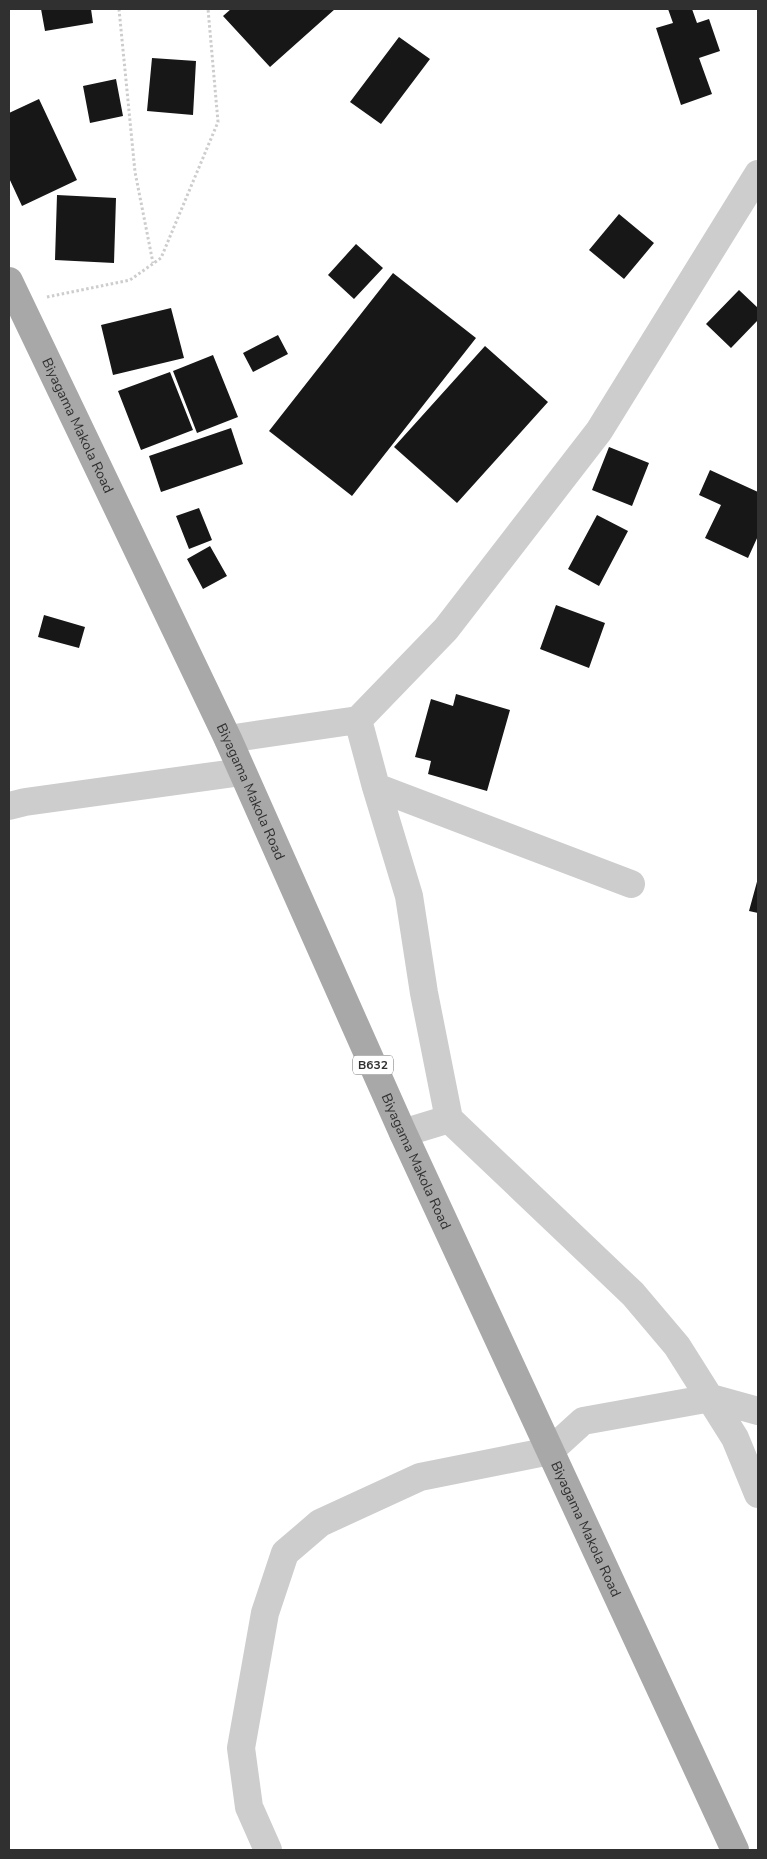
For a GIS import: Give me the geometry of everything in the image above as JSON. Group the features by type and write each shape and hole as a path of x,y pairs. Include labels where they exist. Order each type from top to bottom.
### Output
{"main road":[{"name":"Biyagama Makola Road","path":"14,292 228,739 403,1133 734,1850"}],"street":[{"path":"228,739 358,720 446,629 599,431 758,174"},
{"path":"358,720 376,788 409,896 424,993 448,1118 634,1294 677,1346 735,1438 758,1494"},
{"path":"9,806 25,802 242,772"},
{"path":"376,788 630,884"},
{"path":"403,1133 448,1118"},
{"path":"268,1850 249,1807 241,1748 265,1613 285,1553 320,1523 420,1477 550,1451 583,1421 711,1398 758,1411"}],"path":[{"path":"119,9 135,172 153,264"},
{"path":"14,292 130,280 162,258 218,122 208,9"}],"building":[{"path":"41,9 91,9 93,23 45,31"},
{"path":"231,9 335,9 270,67 223,16"},
{"path":"668,9 692,9 697,23 709,19 720,51 699,58 712,94 681,105 656,28 673,23"},
{"path":"399,37 430,59 381,124 350,102"},
{"path":"152,58 196,61 193,115 147,111"},
{"path":"116,79 123,116 90,123 83,86"},
{"path":"39,99 77,180 22,206 9,178 9,113"},
{"path":"57,195 116,198 114,263 55,260"},
{"path":"619,214 654,243 624,279 589,250"},
{"path":"356,244 383,268 354,299 328,275"},
{"path":"393,273 476,338 352,496 269,431"},
{"path":"739,290 758,308 758,320 731,348 706,324"},
{"path":"171,308 184,358 113,375 101,325"},
{"path":"278,335 288,354 253,372 243,353"},
{"path":"485,346 548,402 457,503 394,447"},
{"path":"213,355 238,417 197,433 173,371"},
{"path":"170,372 193,430 141,450 118,391"},
{"path":"231,428 243,464 161,492 149,456"},
{"path":"609,447 649,463 632,506 592,490"},
{"path":"710,470 758,492 758,536 748,558 705,538 721,505 699,495"},
{"path":"199,508 212,540 189,549 176,516"},
{"path":"597,515 628,531 599,586 568,569"},
{"path":"210,546 227,576 203,589 187,559"},
{"path":"556,605 605,623 589,668 540,649"},
{"path":"44,615 85,627 79,648 38,637"},
{"path":"456,694 510,710 487,791 428,774 431,761 415,757 431,699 453,706"},
{"path":"758,878 758,913 749,911"}]}
